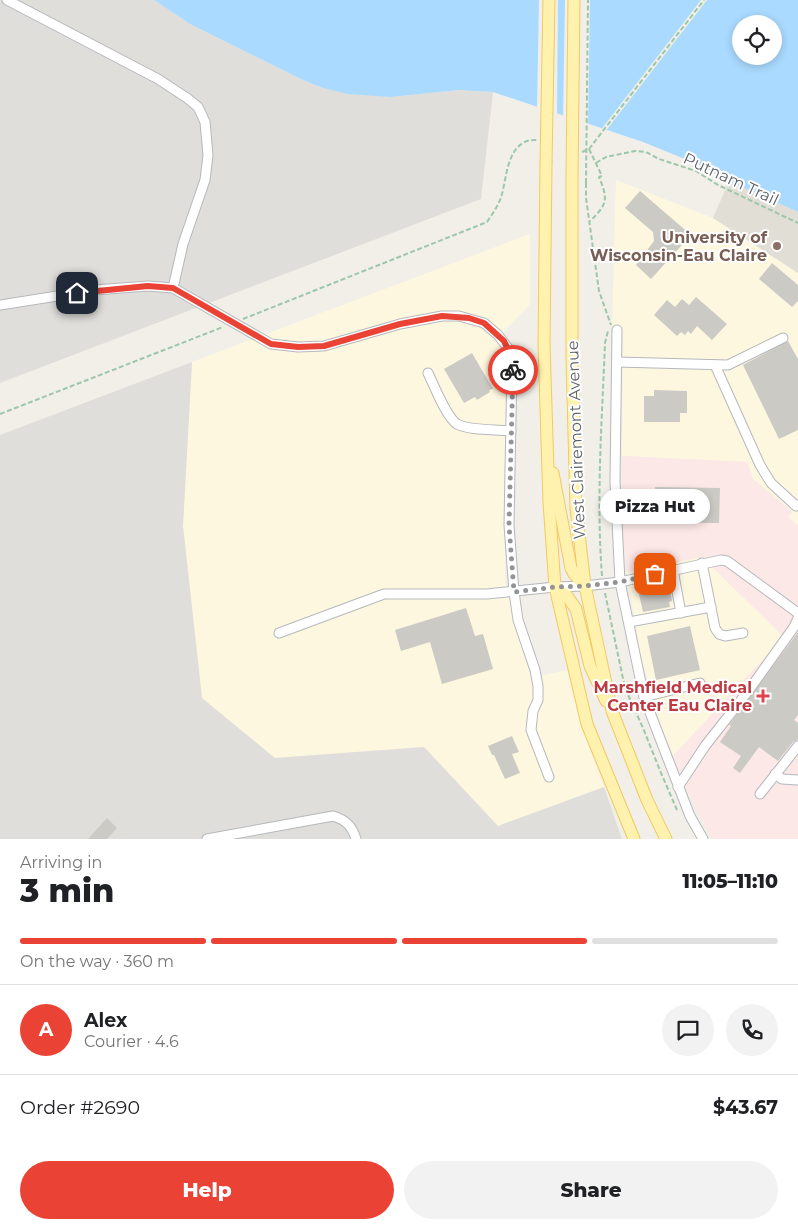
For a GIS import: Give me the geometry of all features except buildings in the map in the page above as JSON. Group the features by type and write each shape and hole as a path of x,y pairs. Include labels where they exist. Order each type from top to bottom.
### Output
{"main road":[{"name":"West Clairemont Avenue","path":"549,0 544,345 549,502 555,587 588,724 634,839"},
{"name":"West Clairemont Avenue","path":"574,0 572,358 576,508 585,586 612,711 666,839"},
{"path":"547,444 571,568 585,586"},
{"path":"555,587 567,596 576,609 590,666 602,694 612,711"}],"street":[{"path":"7,0 158,79 198,107 205,122 208,155 205,180 183,244 173,288"},
{"path":"0,305 95,290 148,286 173,288 271,344 289,346 324,346 400,324 442,316 469,318 484,323 504,341 510,354 513,372 509,525 514,592 518,620 535,670 538,686 538,700 533,711 532,730 549,777"},
{"path":"614,327 617,362 616,481 620,582 644,697 690,816 703,839"},
{"path":"617,362 715,365 735,363 783,338"},
{"path":"715,365 760,465 771,483 780,493 796,506 798,505"},
{"path":"428,373 447,412 456,423 470,428 511,431"},
{"path":"279,633 384,594 487,594 585,586 620,582 721,560 727,562 798,613"},
{"path":"702,563 715,628 719,634 725,636 743,633"},
{"path":"673,570 681,613"},
{"path":"629,622 711,607"},
{"path":"678,787 705,746 749,690 794,627 798,618"},
{"path":"644,697 700,683"},
{"path":"760,794 798,746"},
{"path":"775,774 782,779 798,780"},
{"path":"207,839 333,816 343,819 353,829 356,839"}],"path":[{"path":"588,0 586,184 599,291 614,327"},
{"path":"579,153 590,148 704,0"},
{"path":"487,222 502,194 510,159 515,150 532,140 542,141"},
{"path":"590,148 605,192 605,203 590,221"},
{"name":"Putnam Trail","path":"596,163 606,157 646,152 658,159 696,171 718,185 798,223"}],"shaded area":[{"path":"0,0 154,0 190,24 323,88 391,97 459,90 493,92 481,199 0,383"},
{"path":"616,180 713,218 798,273 798,526 788,517 792,511 753,479 747,462 622,456 623,331 612,331"},
{"name":"University of Wisconsin-Eau Claire","path":"729,181 798,212 798,273 713,218"},
{"path":"530,234 530,304 497,339 506,361 505,582 531,678 567,670 589,746 604,787 498,826 424,747 275,758 202,698 183,526 192,362"},
{"path":"192,362 183,526 202,698 275,758 424,747 498,826 604,787 622,839 0,839 0,435"},
{"name":"Marshfield Medical Center Eau Claire","path":"622,456 747,462 753,479 792,512 788,517 798,526 798,839 712,839 689,795 673,756 784,637 702,557 627,572 622,523"},
{"path":"702,557 784,637 673,756 658,718 640,653 627,572"}],"water":[{"path":"154,0 798,0 798,212 729,181 697,164 643,142 493,92 459,90 391,97 348,94 323,88 190,24"}],"pier":[{"path":"539,0 558,0 557,116 537,110"},
{"path":"565,0 590,0 588,127 563,118"},
{"path":"701,0 707,0 605,132 600,131"}],"way so far":[{"path":"513,370 509,525 514,592 620,582 655,574"}],"place":[{"name":"University of Wisconsin-Eau Claire","path":"777,246"},
{"name":"Pizza Hut","path":"655,574"},
{"name":"Marshfield Medical Center Eau Claire","path":"763,696"}],"route":[{"path":"77,293 148,286 173,288 271,344 298,347 324,346 400,324 442,316 459,316 484,323 504,341 510,354 513,370"}]}
